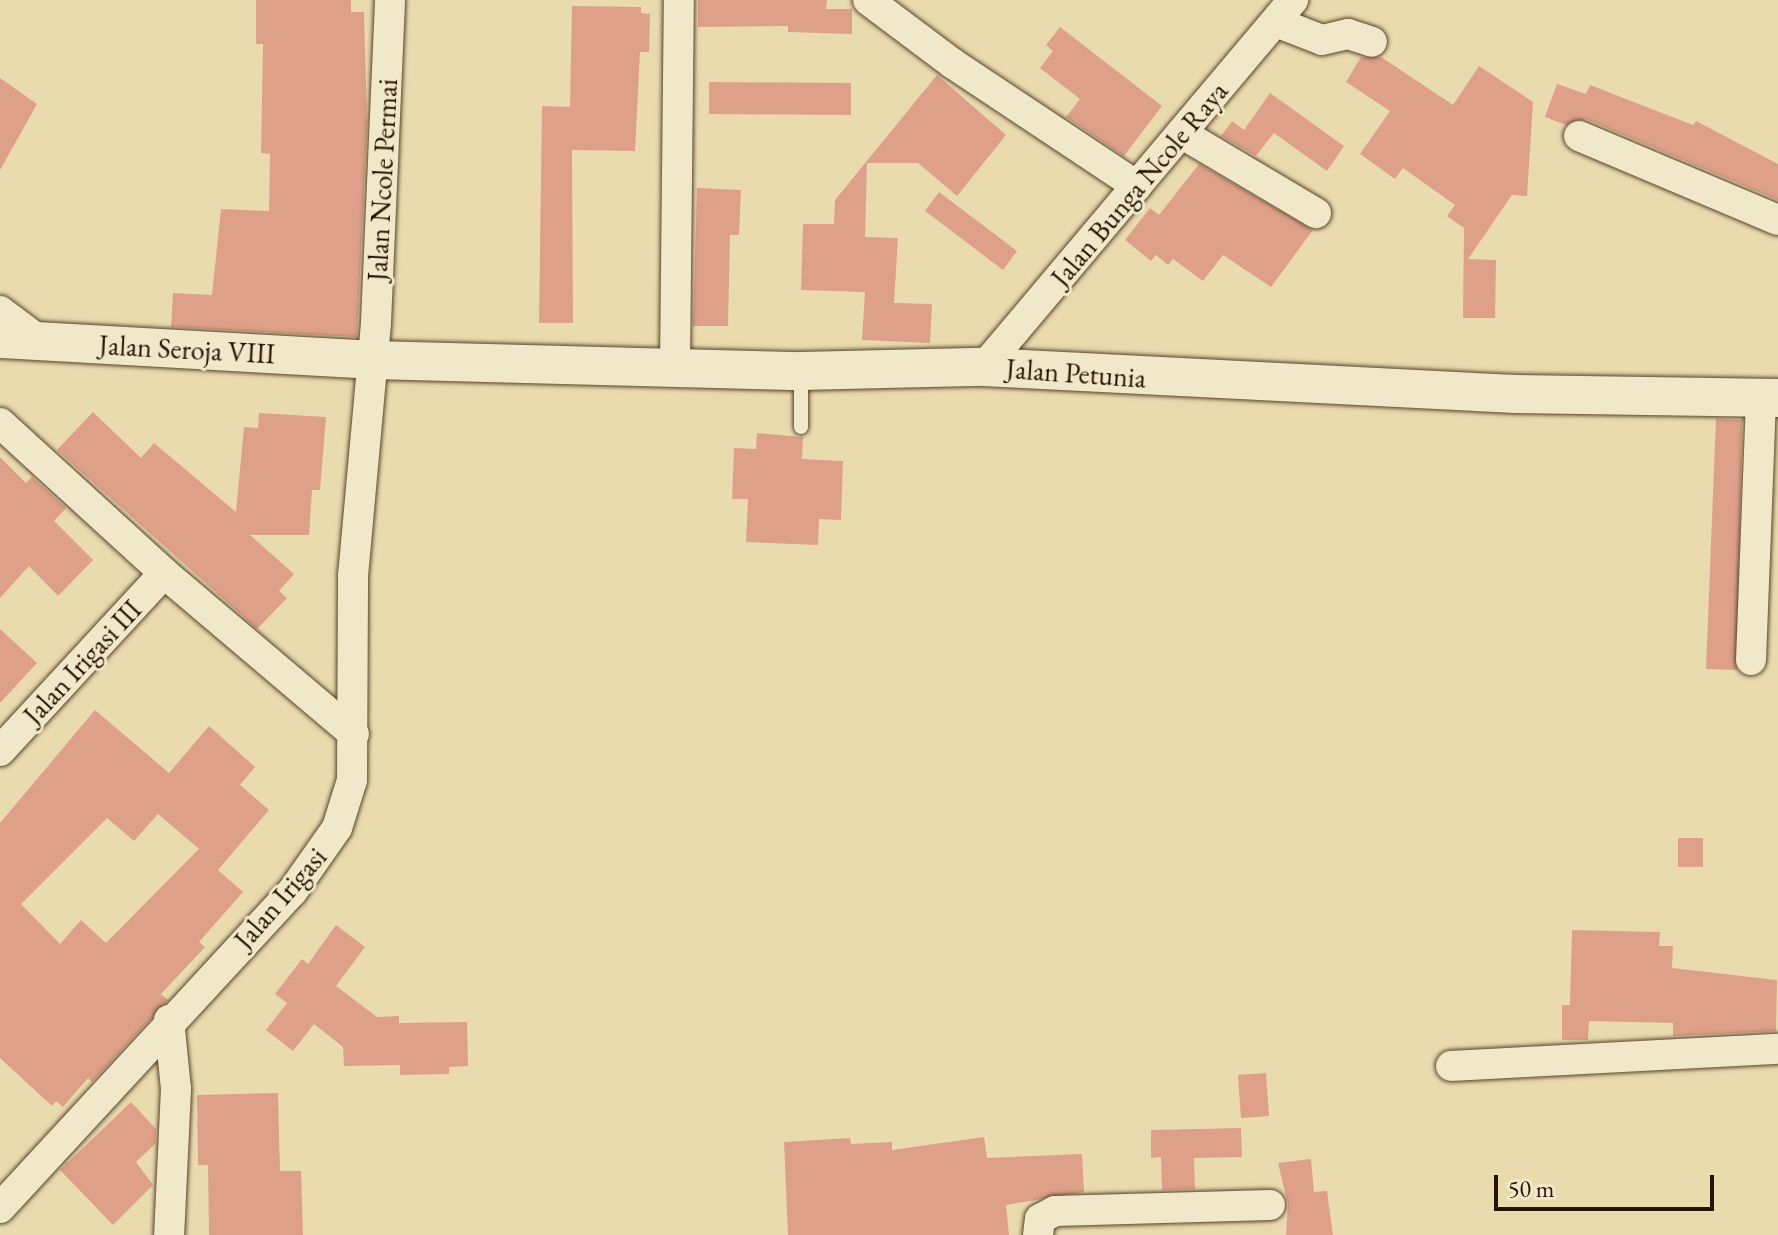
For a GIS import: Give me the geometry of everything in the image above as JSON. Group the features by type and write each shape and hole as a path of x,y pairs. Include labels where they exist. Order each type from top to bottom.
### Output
{"street":[{"name":"Jalan Ncole Permai","path":"373,360 390,0"},
{"path":"675,367 679,0"},
{"path":"868,0 952,63 1137,186"},
{"path":"1284,11 1322,40 1348,34 1372,42"},
{"name":"Jalan Bunga Ncole Raya","path":"984,367 1284,11"},
{"path":"1181,133 1316,213"},
{"path":"1579,136 1778,220"},
{"path":"0,311 40,341"},
{"name":"Jalan Seroja VIII","path":"0,339 373,360"},
{"name":"Jalan Petunia","path":"373,360 801,371 984,367 1439,391 1770,398"},
{"name":"Jalan Irigasi","path":"0,1208 169,1020 292,892 337,828 352,780 353,576 373,360"},
{"path":"1751,660 1770,398"},
{"path":"0,423 164,573 354,734"},
{"name":"Jalan Irigasi III","path":"0,751 164,573"},
{"path":"169,1020 176,1089 169,1235"},
{"path":"1451,1066 1778,1049"},
{"path":"1038,1235 1040,1219 1055,1211 1270,1205"}],"lane":[{"path":"801,371 801,427"}],"building":[{"path":"256,0 351,0 351,12 364,12 367,123 357,337 171,327 173,293 212,295 221,209 269,211 270,154 261,153 263,44 256,44"},
{"path":"698,0 827,0 826,9 852,9 852,34 788,32 788,26 698,27"},
{"path":"572,6 641,7 641,13 650,14 649,52 640,52 635,151 572,150 573,323 539,323 542,106 570,107"},
{"path":"1060,27 1162,106 1124,156 1066,117 1080,99 1040,68 1053,51 1046,45"},
{"path":"1361,57 1381,57 1453,105 1479,66 1533,102 1527,196 1512,195 1468,259 1496,260 1495,318 1463,318 1464,228 1447,216 1455,205 1403,168 1395,179 1360,154 1390,111 1346,82"},
{"path":"937,75 1006,135 957,196 918,163 867,163 865,237 898,238 894,303 932,304 930,343 862,340 865,292 801,290 803,224 834,224 835,200"},
{"path":"0,78 37,104 0,170"},
{"path":"709,82 851,83 851,115 709,114"},
{"path":"1557,84 1586,94 1590,85 1693,125 1696,121 1778,164 1778,200 1586,119 1566,125 1545,117"},
{"path":"1270,93 1344,146 1327,171 1274,133 1256,156 1221,136 1232,121 1244,130"},
{"path":"1199,164 1313,230 1271,287 1223,255 1203,281 1173,259 1168,265 1156,255 1151,261 1125,240 1150,208 1159,215"},
{"path":"697,188 741,190 739,235 730,235 728,326 693,326"},
{"path":"939,192 1017,251 1003,270 925,211"},
{"path":"93,412 141,458 154,443 236,512 244,427 258,428 259,413 326,417 320,490 312,490 309,535 250,535 294,574 279,591 287,598 257,629 57,450"},
{"path":"1716,419 1742,420 1737,670 1706,669"},
{"path":"757,433 803,437 802,459 843,461 841,520 819,519 818,545 746,542 748,499 732,499 734,448 756,449"},
{"path":"0,457 26,483 32,477 66,508 54,521 93,560 58,596 29,566 0,598"},
{"path":"0,629 37,663 0,703"},
{"path":"95,710 169,773 209,726 255,767 240,785 269,810 218,870 243,892 199,942 205,947 161,994 168,1000 92,1082 88,1078 63,1107 56,1101 52,1106 0,1058 0,823","holes":["158,814 199,849 106,943 81,920 60,944 21,904 107,818 134,841"]},
{"path":"1678,838 1703,838 1703,867 1678,867"},
{"path":"336,925 365,947 336,986 377,1017 399,1016 399,1023 467,1022 468,1066 449,1067 449,1074 400,1075 400,1065 344,1066 343,1047 314,1024 293,1051 266,1030 287,1003 275,994 302,959 308,964"},
{"path":"1572,930 1660,932 1659,946 1673,946 1672,968 1777,980 1776,1031 1673,1036 1673,1023 1589,1021 1588,1040 1562,1040 1562,1005 1570,1005"},
{"path":"1266,1073 1269,1116 1241,1118 1238,1075"},
{"path":"278,1093 280,1171 301,1171 303,1235 209,1235 208,1165 198,1165 197,1095"},
{"path":"131,1102 156,1129 155,1144 136,1162 153,1185 113,1225 60,1170"},
{"path":"1241,1128 1242,1157 1194,1158 1195,1189 1162,1190 1161,1157 1151,1158 1151,1130"},
{"path":"984,1137 987,1158 1082,1154 1084,1192 1006,1205 1009,1235 788,1235 784,1142 850,1138 851,1144 892,1142 892,1150"},
{"path":"1311,1159 1314,1192 1327,1191 1333,1235 1286,1235 1288,1204 1278,1163"}]}
